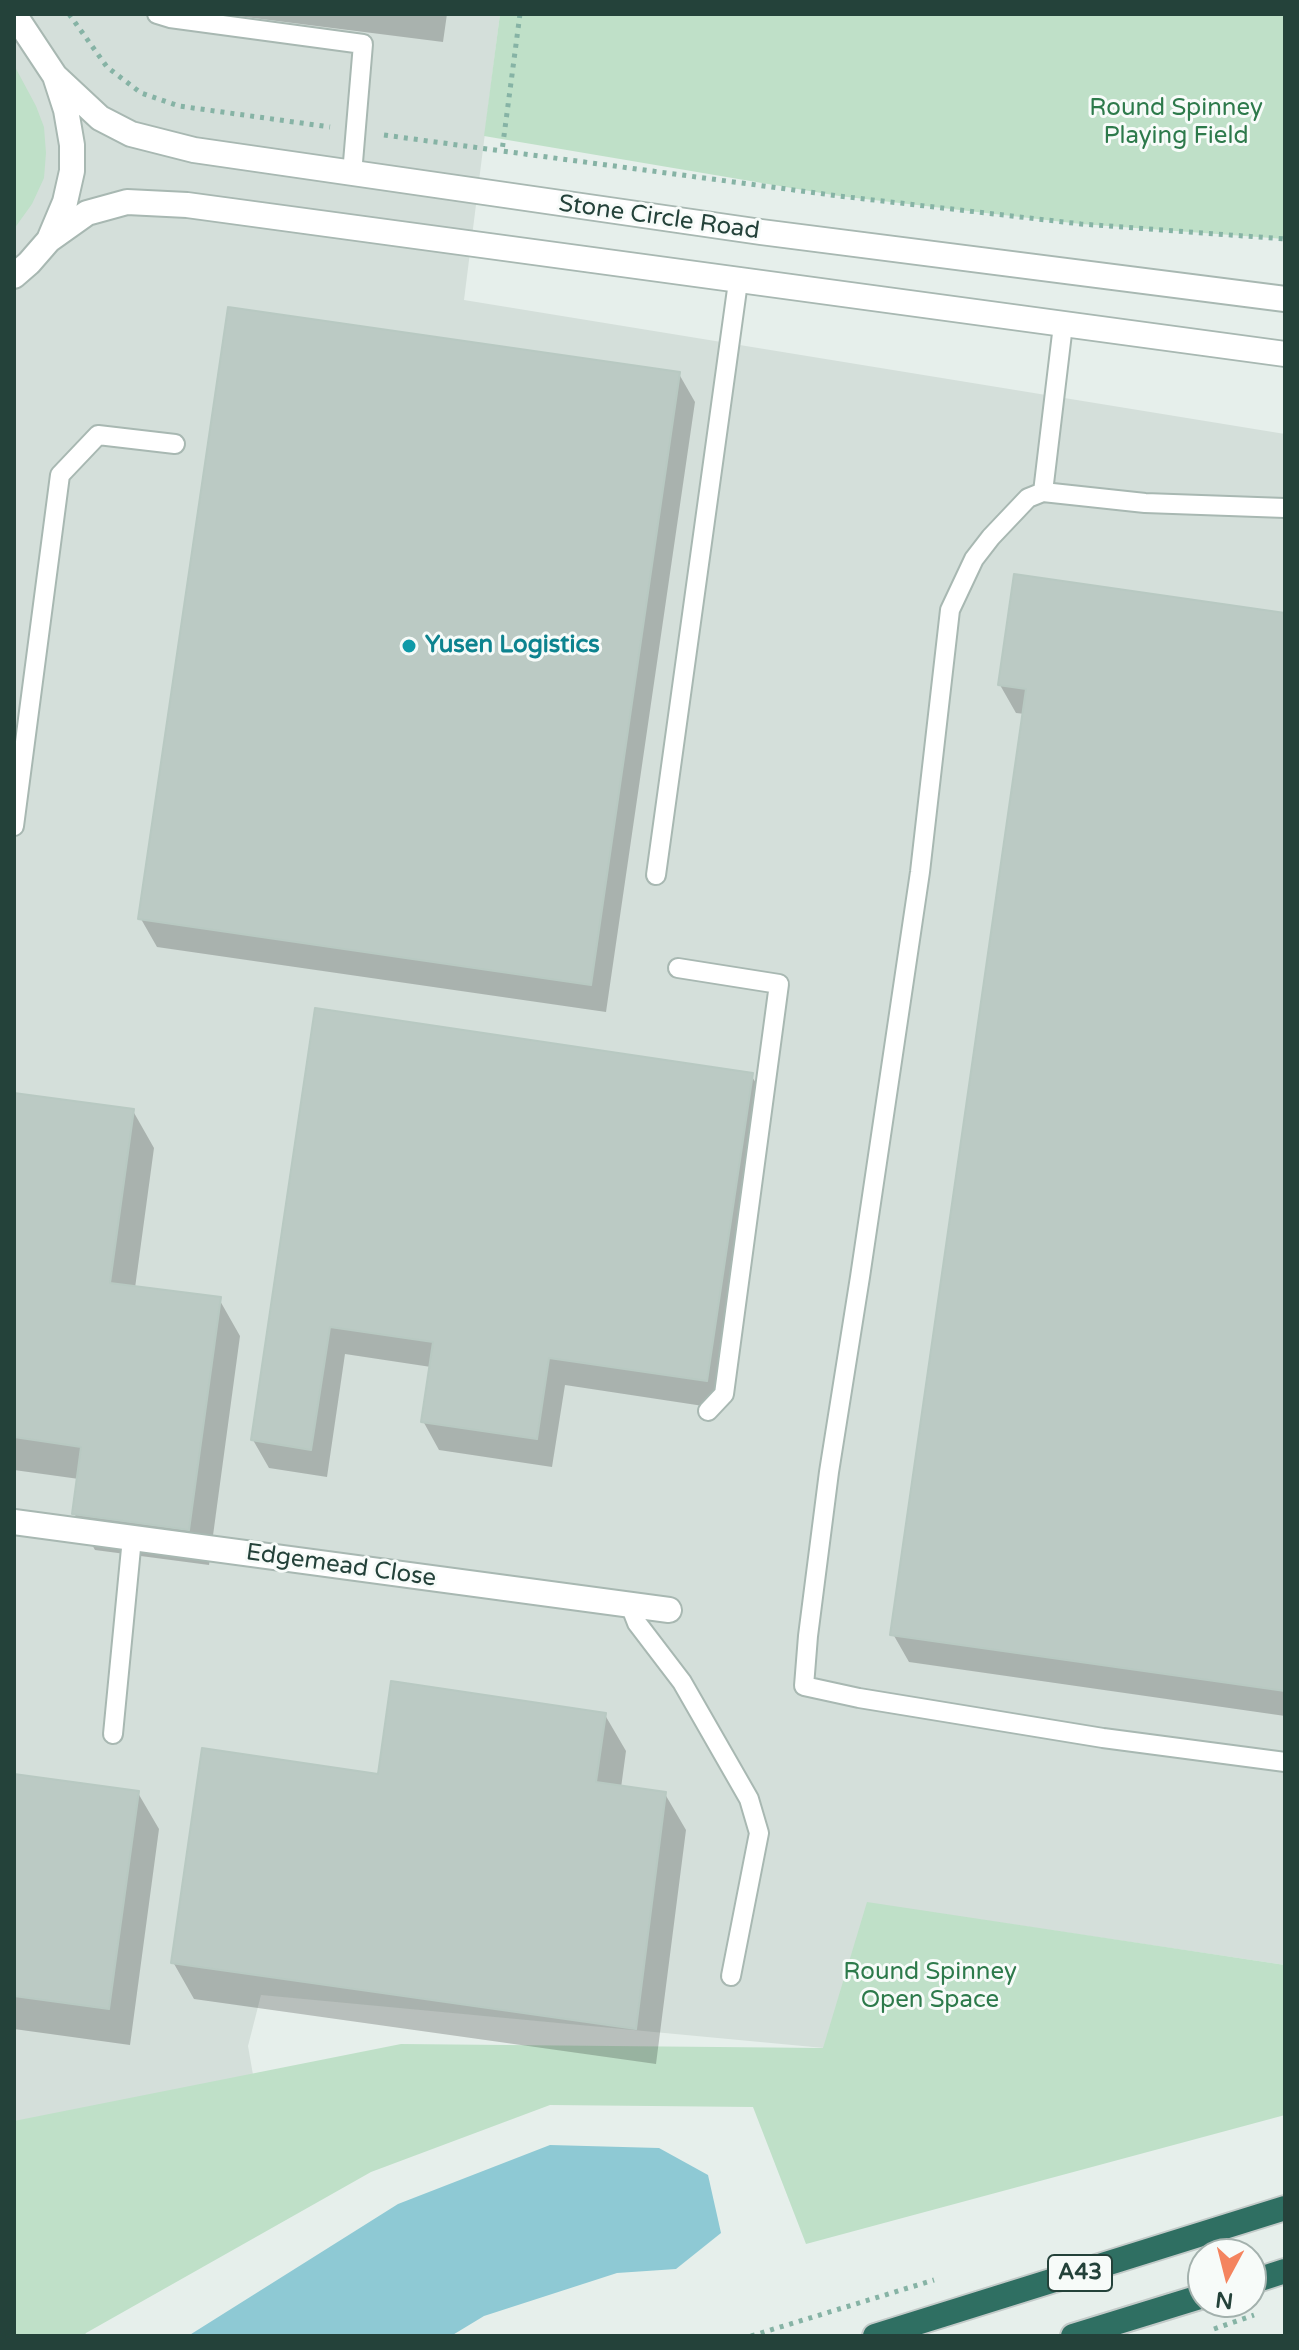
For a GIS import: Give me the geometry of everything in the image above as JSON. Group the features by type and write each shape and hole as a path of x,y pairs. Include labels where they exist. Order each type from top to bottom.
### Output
{"highway":[{"name":"A43","path":"875,2336 1285,2208"},
{"name":"A43","path":"1073,2336 1187,2301"}],"street":[{"name":"Stone Circle Road","path":"14,14 55,76 100,118 131,134 194,150 761,232 1285,299"},
{"name":"Stone Circle Road","path":"49,240 65,202 72,171 72,145 66,110 55,76"},
{"name":"Stone Circle Road","path":"14,276 49,240 87,213 127,202 187,205 1285,354"},
{"name":"Edgemead Close","path":"14,1522 669,1610"}],"lane":[{"path":"157,14 363,44 352,174"},
{"path":"656,875 738,282"},
{"path":"1043,492 1063,325"},
{"path":"14,826 60,475 98,435 175,444"},
{"path":"1285,508 1145,503 1043,492 1028,498 991,537 974,559 950,610 920,872 829,1472 804,1686 1103,1738 1285,1762"},
{"path":"678,968 779,984 724,1394 708,1411"},
{"path":"113,1734 132,1538"},
{"path":"630,1605 637,1623 682,1682 749,1799 759,1833 731,1976"}],"path":[{"path":"69,14 107,67 141,93 179,106 839,196 1081,224 1285,239"},
{"path":"502,151 520,14"},
{"path":"1204,2332 1245,2318"}],"shaded area":[{"path":"14,14 500,14 464,300 1285,434 1285,1965 868,1903 824,2048 261,1995 248,2046 260,2115 14,2153"}],"green space":[{"name":"Round Spinney Playing Field","path":"500,14 1285,14 1285,239 1081,224 839,196 484,136"},
{"path":"14,65 44,127 46,153 44,178 32,204 14,229"},
{"name":"Round Spinney Open Space","path":"867,1902 1285,1965 1285,2115 806,2244 753,2107 550,2105 371,2172 84,2336 14,2336 14,2121 401,2044 823,2048"}],"water":[{"path":"550,2145 659,2148 708,2175 721,2233 676,2269 617,2273 484,2316 451,2336 188,2336 398,2204"}],"building":[{"name":"Yusen Logistics","path":"228,307 680,372 591,985 138,919"},
{"path":"1014,574 1285,613 1285,1691 890,1635 1026,689 998,685"},
{"path":"315,1008 753,1073 707,1381 549,1358 537,1439 421,1422 433,1342 330,1327 311,1450 251,1440"},
{"path":"14,1093 134,1109 110,1283 221,1297 189,1530 72,1514 81,1447 14,1437"},
{"path":"391,1681 606,1713 596,1782 666,1792 636,2029 171,1963 202,1748 378,1774"},
{"path":"14,1774 139,1791 109,2009 14,1996"}],"place":[{"name":"Yusen Logistics","path":"409,646"}]}
